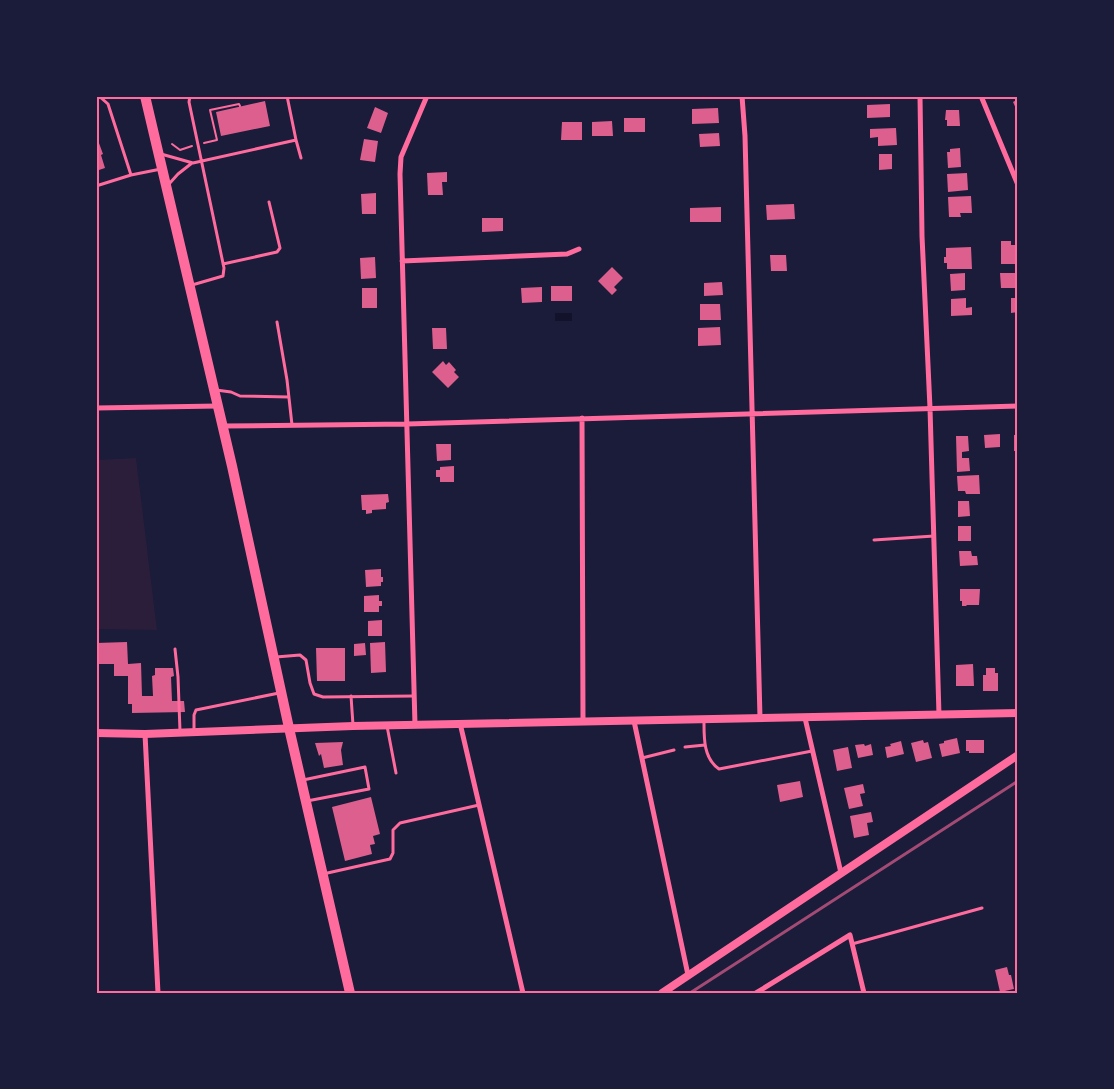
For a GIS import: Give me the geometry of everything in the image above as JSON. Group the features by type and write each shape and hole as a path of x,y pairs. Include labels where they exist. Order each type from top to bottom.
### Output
{"main road":[{"path":"145,96 218,406 350,993"}],"street":[{"path":"414,725 400,174 401,157 427,96"},
{"path":"742,96 745,136 760,718"},
{"path":"920,96 922,236 930,408 939,715"},
{"path":"981,96 1018,185"},
{"path":"402,261 567,254 579,249"},
{"path":"96,408 218,406"},
{"path":"222,426 407,424 1018,406"},
{"path":"582,418 583,722"},
{"path":"96,733 145,734 460,723 1018,713"},
{"path":"804,718 841,873"},
{"path":"634,720 688,975"},
{"path":"460,723 523,993"},
{"path":"145,734 158,993"},
{"path":"662,993 1018,755"},
{"path":"756,993 850,935 864,993"}],"lane":[{"path":"99,96 108,104 131,175"},
{"path":"189,286 223,276 223,264 203,161 189,102 190,96"},
{"path":"287,96 301,158"},
{"path":"166,187 178,174 193,163 296,140"},
{"path":"158,154 193,163"},
{"path":"96,186 131,175 162,169"},
{"path":"223,264 277,252 280,248 269,202"},
{"path":"277,322 292,425"},
{"path":"214,390 231,392 240,396 289,397"},
{"path":"874,540 934,536"},
{"path":"175,649 180,732"},
{"path":"274,658 300,655 306,660 314,694 323,697 414,696"},
{"path":"194,731 194,715 196,710 281,692"},
{"path":"351,696 353,726"},
{"path":"704,719 705,745 711,764 719,769 812,751"},
{"path":"387,725 396,773"},
{"path":"685,747 705,745"},
{"path":"642,758 674,750"},
{"path":"301,780 365,767 369,789 306,801"},
{"path":"323,874 390,859 393,852 393,830 400,823 479,805"},
{"path":"852,944 982,908"}],"path":[{"path":"172,144 180,150 217,140 210,110 239,104 240,106"}],"shaded area":[{"path":"555,313 572,313 572,321 555,321"},
{"path":"136,458 157,630 96,629 96,460"}],"building":[{"path":"1018,99 1018,113 1013,102"},
{"path":"265,101 270,126 221,136 216,112"},
{"path":"890,104 890,117 867,118 867,105"},
{"path":"375,107 388,113 381,133 367,128"},
{"path":"718,108 719,123 692,124 692,109"},
{"path":"946,110 959,110 960,126 947,126 947,120 945,120"},
{"path":"624,118 645,118 645,132 624,132"},
{"path":"612,121 613,136 592,136 592,122"},
{"path":"562,122 582,122 582,140 561,140"},
{"path":"896,128 897,145 878,146 878,137 870,138 870,129"},
{"path":"719,133 720,146 700,147 699,134"},
{"path":"96,135 103,154 101,155 105,168 96,171"},
{"path":"364,139 378,141 375,162 360,160"},
{"path":"960,148 961,167 948,168 947,152 950,152 950,149"},
{"path":"879,154 892,154 892,169 879,170"},
{"path":"447,172 447,182 442,182 443,195 428,195 427,173"},
{"path":"967,173 968,190 948,192 947,174"},
{"path":"376,193 376,214 362,214 361,194"},
{"path":"971,196 972,213 960,213 961,217 949,217 948,197"},
{"path":"794,204 795,219 767,220 766,205"},
{"path":"721,207 721,222 690,222 690,208"},
{"path":"482,218 503,218 503,231 482,232"},
{"path":"1001,241 1011,241 1011,245 1015,245 1016,264 1001,264"},
{"path":"971,247 972,269 947,269 947,263 944,263 946,248"},
{"path":"770,255 786,255 787,271 771,271"},
{"path":"375,257 376,278 361,279 360,258"},
{"path":"612,267 623,278 614,287 617,290 612,295 598,281"},
{"path":"965,273 965,290 951,291 950,274"},
{"path":"1000,273 1018,273 1018,288 1001,288"},
{"path":"722,282 723,295 704,296 704,283"},
{"path":"551,286 572,286 572,301 551,301"},
{"path":"542,287 542,302 522,303 521,288"},
{"path":"362,288 377,288 377,308 362,308"},
{"path":"966,298 966,308 972,307 972,315 951,316 951,299"},
{"path":"1011,298 1018,298 1018,312 1011,313"},
{"path":"700,304 720,304 721,320 700,320"},
{"path":"720,327 721,345 698,346 698,328"},
{"path":"432,328 446,328 447,349 433,349"},
{"path":"443,361 446,365 449,362 459,377 448,388 432,372"},
{"path":"1000,434 1000,447 985,448 984,435"},
{"path":"1014,435 1018,435 1018,451 1014,451"},
{"path":"956,436 968,436 969,451 962,452 962,458 969,458 970,471 957,472"},
{"path":"436,444 451,444 451,460 437,461"},
{"path":"454,466 454,482 440,482 440,477 436,477 436,470 440,470 440,467"},
{"path":"979,475 980,494 966,494 965,491 958,491 957,476"},
{"path":"388,494 389,502 386,503 386,509 372,510 372,513 366,514 366,510 362,510 361,495"},
{"path":"958,501 969,501 970,516 958,517"},
{"path":"958,526 971,526 971,541 958,541"},
{"path":"959,551 971,551 972,556 977,556 978,565 960,566"},
{"path":"381,569 383,582 381,582 381,586 366,587 365,570"},
{"path":"960,589 980,589 979,605 962,606"},
{"path":"379,595 379,601 382,601 382,606 379,606 379,612 364,612 364,596"},
{"path":"382,620 382,636 368,636 368,621"},
{"path":"127,642 128,664 141,663 142,696 153,696 152,676 155,675 155,668 173,668 174,676 171,677 172,701 184,701 185,712 132,713 132,704 128,704 128,676 114,676 114,664 96,664 96,643"},
{"path":"385,642 386,672 371,673 370,643"},
{"path":"365,643 366,655 354,656 354,644"},
{"path":"316,648 345,648 345,681 317,681"},
{"path":"973,664 974,686 956,686 956,665"},
{"path":"986,668 995,668 995,673 998,673 998,691 983,691 983,675 986,675"},
{"path":"957,738 960,753 942,757 939,744"},
{"path":"923,740 924,743 928,742 932,758 916,762 911,743"},
{"path":"966,740 984,740 984,753 969,753 969,751 966,751"},
{"path":"901,741 904,754 887,758 885,747"},
{"path":"343,742 341,750 343,765 324,768 321,754 319,756 315,743"},
{"path":"864,744 865,746 871,744 873,755 858,758 855,745"},
{"path":"848,747 852,768 837,771 833,750"},
{"path":"800,781 803,797 780,802 777,785"},
{"path":"863,784 865,793 860,794 863,806 849,809 844,788"},
{"path":"371,797 380,834 373,836 375,844 370,845 372,854 345,861 332,807"},
{"path":"871,812 873,822 867,823 869,835 854,838 850,816"},
{"path":"1007,967 1014,989 1000,992 995,970"}],"railway":[{"path":"690,993 1018,781"}]}
